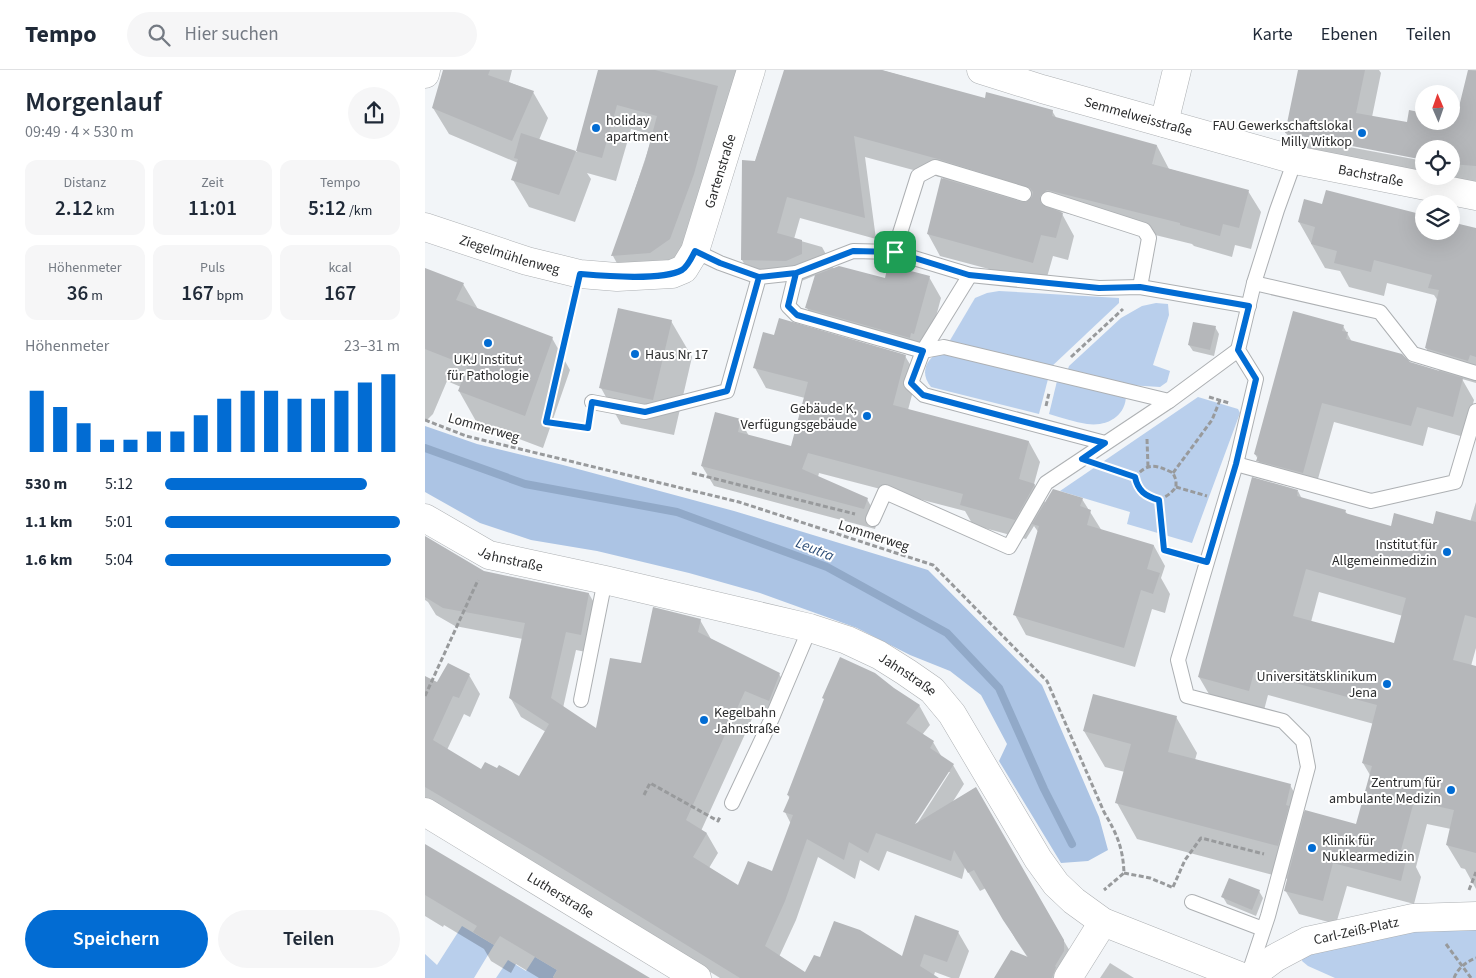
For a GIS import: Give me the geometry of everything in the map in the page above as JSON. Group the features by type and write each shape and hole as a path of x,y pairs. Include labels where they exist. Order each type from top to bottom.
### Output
{"street":[{"path":"425,74 426,70"},
{"name":"Gartenstraße","path":"689,260 751,70"},
{"name":"Semmelweisstraße","path":"981,70 1295,160"},
{"path":"1164,123 1177,70"},
{"name":"Bachstraße","path":"1295,160 1476,196"},
{"name":"Ziegelmühlenweg","path":"425,227 527,261 580,274 617,277 672,274 689,260"},
{"name":"Jahnstraße","path":"425,518 489,555 810,628 847,640 879,655 931,690 952,714 1056,884 1074,901 1103,922"},
{"name":"Lutherstraße","path":"425,812 697,978"},
{"name":"Carl-Zeiß-Platz","path":"1246,978 1275,958 1307,941 1413,918 1476,916"},
{"path":"1069,978 1103,922 1246,978"}],"lane":[{"path":"873,519 885,492 1009,547 1046,482 1169,401 1238,350 1254,283 1295,160"},
{"path":"895,252 918,176 935,167 1024,194"},
{"path":"1048,199 1144,230 1149,238 1140,287"},
{"path":"689,260 720,263 759,277 796,273 853,251 895,252 969,275 1099,288 1140,287 1249,306"},
{"path":"796,273 788,306 797,315 923,351 944,346 1169,401"},
{"path":"969,275 923,351 911,383 923,395 1105,443"},
{"path":"592,402 645,412 727,391 759,277"},
{"path":"1254,283 1380,312 1413,354 1476,373"},
{"path":"1238,350 1256,379 1236,464 1178,660 1187,696 1283,722 1303,741 1308,767 1263,929 1246,978"},
{"path":"1236,464 1371,501 1455,482 1476,411"},
{"path":"581,700 605,580"},
{"path":"732,802 810,628"},
{"path":"1192,902 1263,929"}],"path":[{"path":"580,274 546,422 588,428 592,402"},
{"path":"1041,426 1054,373 1138,295 1140,287"},
{"path":"1184,390 1249,409"},
{"path":"1173,473 1212,420 1220,400"},
{"name":"Lommerweg","path":"425,420 466,436 739,502 933,566 1047,681 1104,812 1116,831 1124,854 1124,873"},
{"path":"1082,459 1135,477"},
{"path":"1148,467 1161,467 1173,473 1176,487 1171,494 1159,500 1146,497 1137,487 1135,477 1139,472 1148,467"},
{"path":"692,473 873,519"},
{"path":"1176,487 1225,501"},
{"path":"1159,500 1164,550 1207,562"},
{"path":"425,696 481,573"},
{"path":"645,795 650,783 718,821 732,802"},
{"path":"1173,887 1185,860 1201,838 1283,859"},
{"path":"1103,891 1124,873 1150,878 1173,887 1192,902"},
{"path":"1453,978 1467,961 1476,958"},
{"path":"1462,966 1471,978"}],"shaded area":[{"path":"999,291 1119,298 1119,303 1050,368 949,342 975,298"},
{"path":"1156,303 1168,304 1169,315 1153,365 1170,371 1167,382 1160,387 1128,385 1069,372 1069,366 1121,318 1142,306"},
{"path":"940,352 1048,379 1039,414 931,387 926,377 926,367 931,359"},
{"path":"1057,381 1126,395 1123,409 1114,418 1102,424 1087,424 1049,414"},
{"path":"1198,397 1238,409 1240,413 1192,543 1127,524 1130,512 1060,491"},
{"path":"425,426 477,444 734,511 928,570 1042,685 1099,817 1108,850 1088,861 1061,863 999,761 1007,744 981,695 950,671 910,655 857,628 760,593 689,573 597,551 531,540 480,523 425,492"},
{"path":"462,926 494,945 474,978 425,978 425,954 437,965"},
{"path":"1476,926 1476,978 1335,978 1308,966 1302,961 1307,952 1383,935 1445,927"},
{"path":"535,957 557,970 553,977 555,978 496,978 508,960 526,971"}],"building":[{"path":"443,70 490,70 488,75 534,91 512,141 432,108"},
{"path":"598,70 655,70 718,86 694,174 670,239 650,253 611,256 645,161 657,116 617,105 602,158 576,151"},
{"path":"784,70 882,70 985,98 986,92 1053,110 1052,116 1157,145 1152,164 1249,190 1239,228 1223,224 1220,236 1180,225 1180,223 1047,190 1040,196 1041,204 1063,213 1056,238 1041,235 1033,263 927,234 941,178 1022,202 1026,202 1032,197 1033,192 1030,188 938,159 854,136 865,218 787,197 777,233 802,240 802,254 786,261 741,260 742,160 755,161"},
{"path":"1298,70 1365,70 1356,113 1407,122 1409,110 1415,111 1415,130 1460,130 1460,103 1468,70 1476,71 1476,166 1460,165 1460,140 1415,140 1415,158 1285,133"},
{"path":"521,133 576,151 559,195 511,180 518,159 514,158"},
{"path":"1326,190 1415,213 1415,240 1460,240 1460,224 1476,228 1476,357 1470,355 1468,361 1425,348 1439,290 1428,288 1432,275 1374,260 1371,272 1334,263 1337,251 1311,244 1315,227 1298,222 1304,199 1322,204"},
{"path":"888,265 930,276 914,334 911,333 910,338 805,308 815,275 839,266 885,278"},
{"name":"UKJ Institut für Pathologie","path":"425,268 464,283 456,300 553,337 525,416 458,391 468,366 425,349"},
{"name":"Haus Nr 17","path":"618,308 672,320 653,400 599,388"},
{"path":"1293,311 1344,325 1342,331 1348,332 1346,339 1402,354 1410,362 1463,378 1453,417 1417,407 1411,426 1322,403 1303,473 1256,461 1258,456 1254,454"},
{"name":"Gebäude K, Verfügungsgebäude","path":"779,318 906,355 893,405 1029,441 1019,479 1035,484 1015,520 960,505 963,494 808,453 802,469 868,498 864,509 701,466 715,412 741,419 738,432 791,446 808,382 753,368 763,332 774,335"},
{"path":"1193,322 1216,326 1210,350 1188,345"},
{"name":"Universitätsklinikum Jena","path":"1252,477 1298,490 1297,496 1346,510 1345,513 1391,526 1394,513 1433,524 1436,511 1476,522 1476,618 1465,615 1453,660 1476,666 1476,853 1446,845 1454,810 1414,801 1401,850 1408,852 1401,881 1333,863 1323,901 1284,891 1305,810 1356,824 1372,766 1362,763 1377,705 1254,672 1249,691 1198,677","holes":["1306,569 1406,598 1394,643 1293,616"]},
{"path":"1053,489 1083,498 1080,506 1091,510 1087,525 1154,545 1147,569 1160,573 1153,594 1141,590 1124,648 1013,615 1039,526 1032,524"},
{"path":"425,536 484,571 589,593 581,635 566,632 551,698 596,728 610,658 641,663 653,607 701,619 698,632 780,673 769,701 745,691 686,820 707,833 693,857 738,885 748,861 772,871 793,815 783,812 790,796 787,795 824,699 822,698 840,657 875,673 920,705 906,723 934,741 930,748 954,764 915,824 976,787 1064,940 1064,951 1055,966 1052,978 994,978 1011,950 1028,957 1003,920 974,870 968,873 954,850 951,861 876,833 868,853 849,842 844,860 807,839 785,901 765,946 805,972 814,955 820,957 834,921 860,930 902,956 915,915 959,931 947,962 924,954 920,966 939,978 740,978 542,856 425,787 425,676 437,682 448,663 470,674 459,698 453,696 433,740 481,769 485,762 497,768 499,765 519,776 549,724 509,698 525,623 443,608 425,597"},
{"path":"1093,694 1177,716 1168,752 1291,784 1286,805 1289,806 1278,846 1115,803 1131,744 1083,731"},
{"path":"425,844 650,978 553,978 557,970 500,936 494,945 473,932 477,926 425,895"},
{"path":"1229,878 1260,890 1252,910 1221,897"}],"waterway":[{"name":"Leutra","path":"425,448 525,484 677,512 827,567 947,633 999,688 1044,789 1072,844"}],"place":[{"name":"holiday apartment","path":"596,128"},
{"name":"FAU Gewerkschaftslokal Milly Witkop","path":"1362,133"},
{"name":"UKJ Institut für Pathologie","path":"488,343"},
{"name":"Haus Nr 17","path":"635,354"},
{"name":"Gebäude K, Verfügungsgebäude","path":"867,416"},
{"name":"Institut für Allgemeinmedizin","path":"1447,552"},
{"name":"Universitätsklinikum Jena","path":"1387,684"},
{"name":"Kegelbahn Jahnstraße","path":"704,720"},
{"name":"Zentrum für ambulante Medizin","path":"1451,790"},
{"name":"Klinik für Nuklearmedizin","path":"1312,848"}],"route":[{"path":"895,252 853,251 796,273 759,277 720,263 695,251 684,269 672,274 617,277 580,274 546,422 588,428 592,402 645,412 727,391 759,277 796,273 788,306 797,315 923,351 911,383 923,395 1105,443 1082,459 1135,477 1137,487 1146,497 1159,500 1164,550 1207,562 1236,464 1256,379 1238,350 1249,306 1140,287 1099,288 969,275 895,252"}]}
